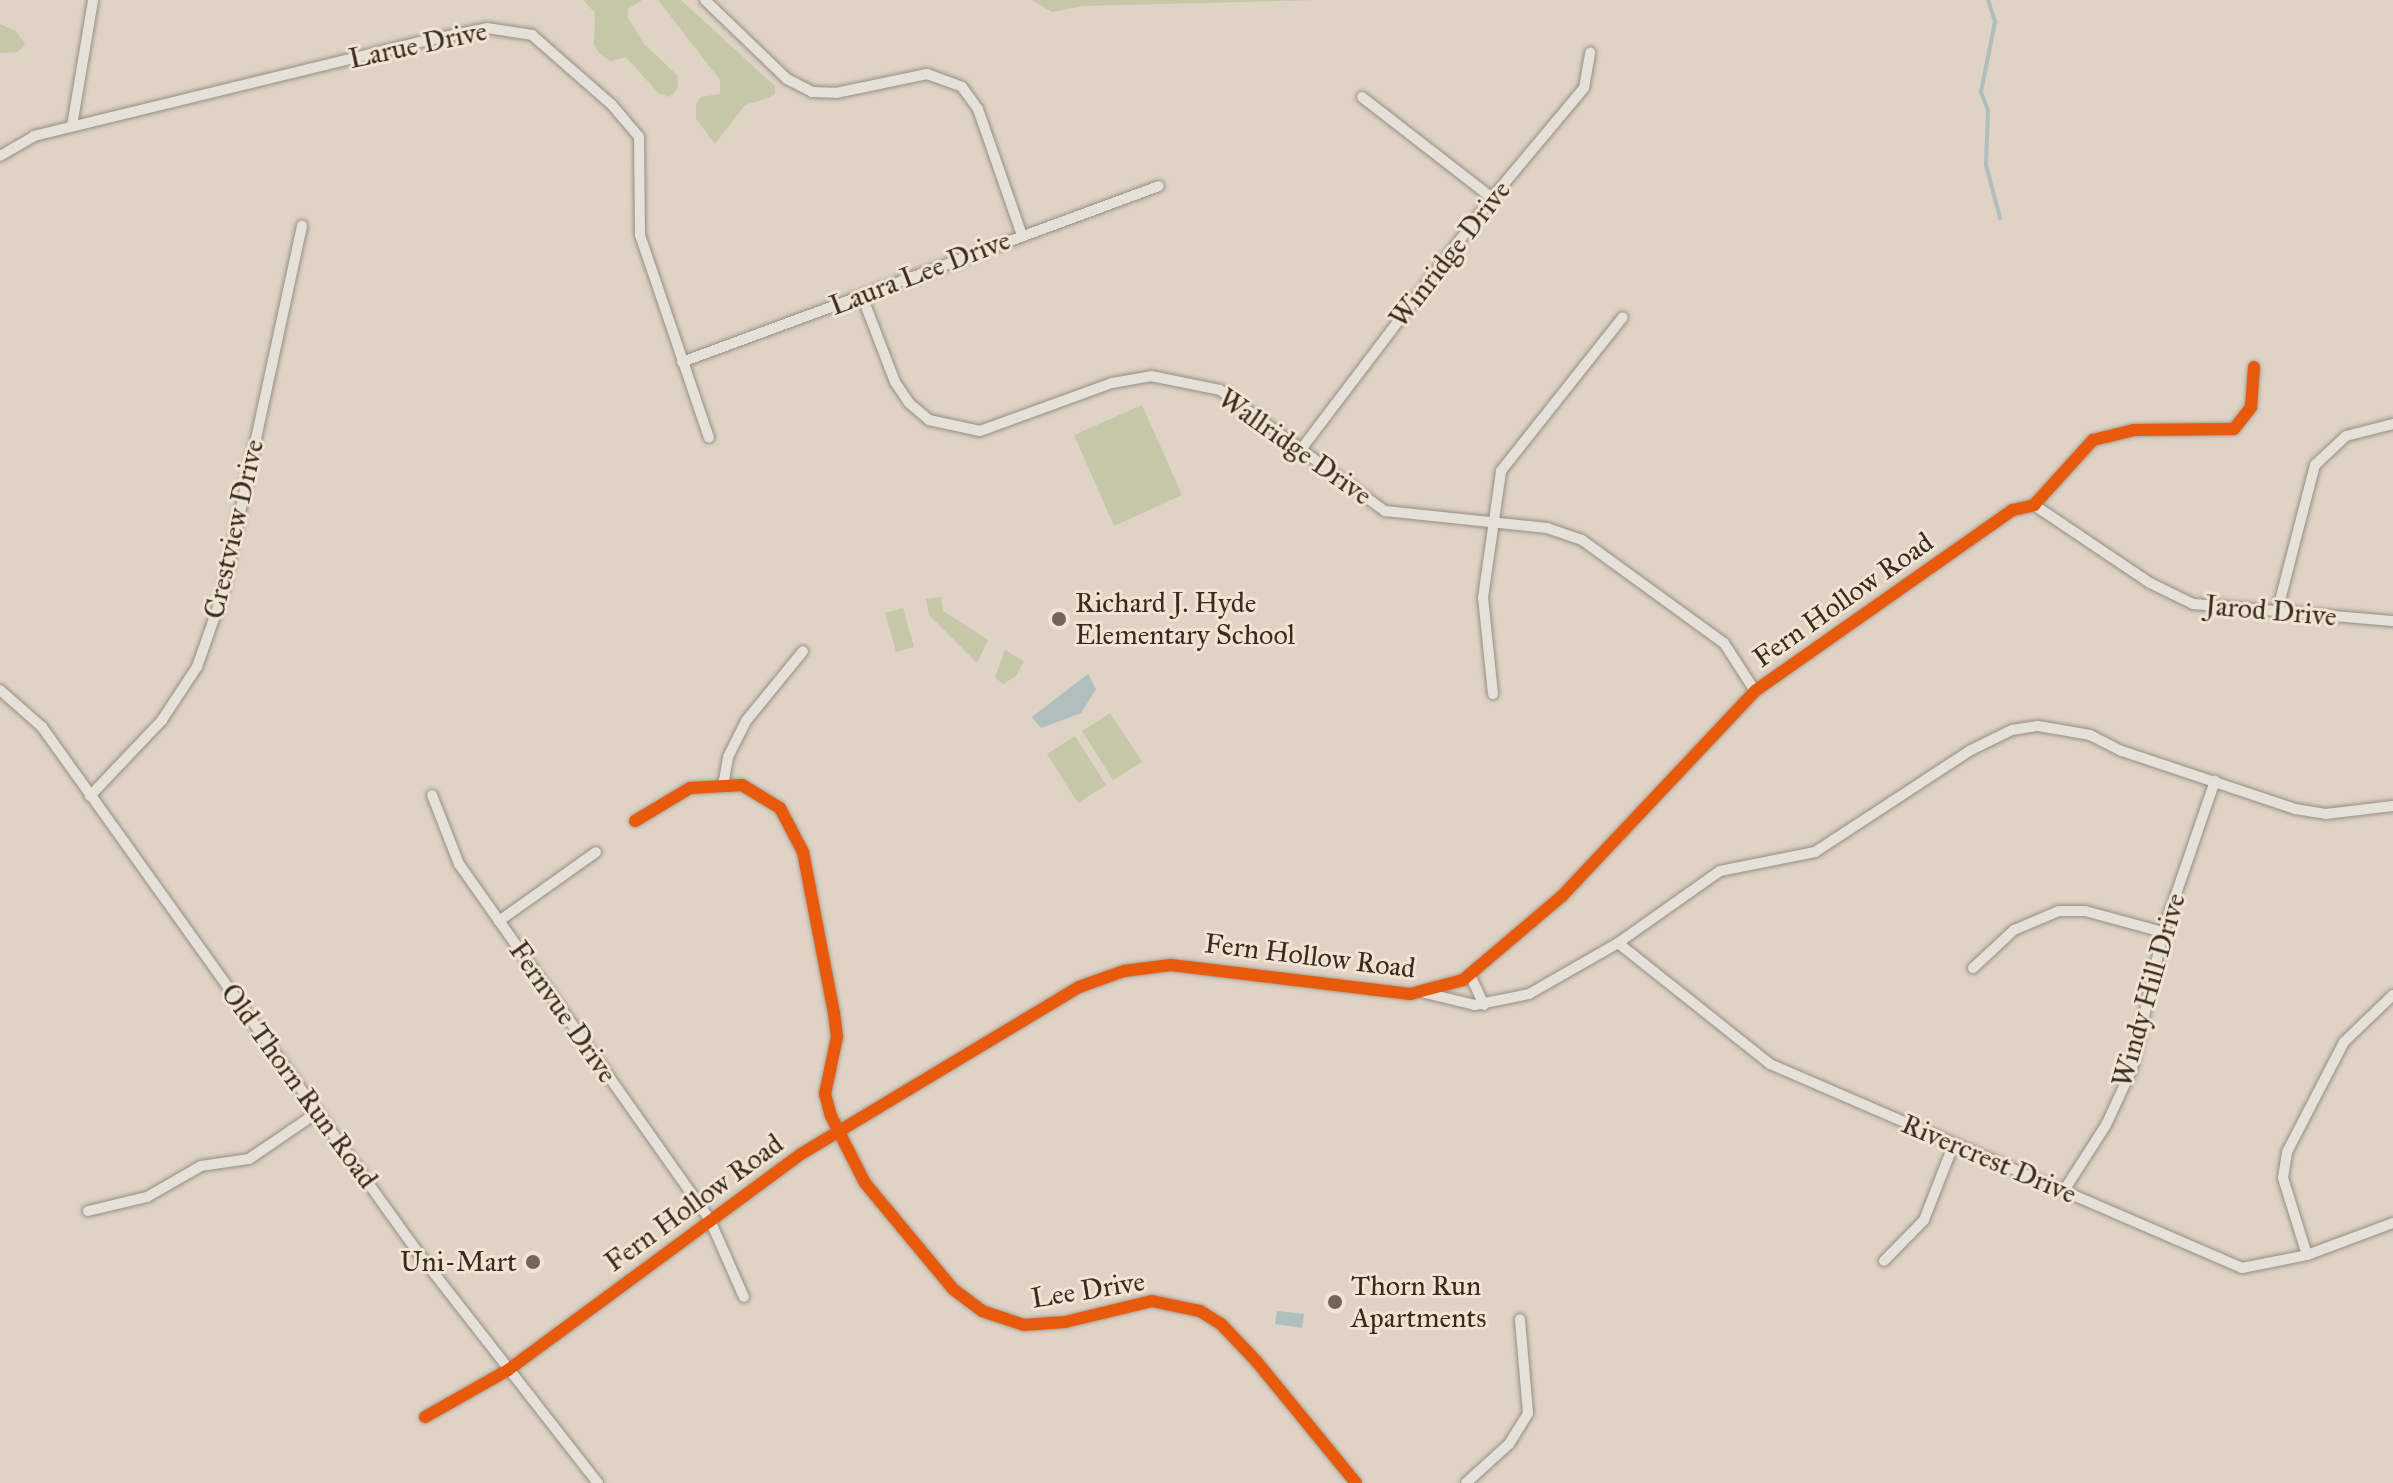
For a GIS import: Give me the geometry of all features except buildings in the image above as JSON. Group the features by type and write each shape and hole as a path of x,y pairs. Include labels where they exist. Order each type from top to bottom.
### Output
{"street":[{"path":"72,126 93,0"},
{"path":"705,0 787,79 812,92 836,93 927,74 962,87 978,109 1022,235"},
{"name":"Larue Drive","path":"0,156 34,136 475,30 510,29 532,35 612,105 639,137 640,235 709,438"},
{"name":"Winridge Drive","path":"1299,452 1492,198 1584,88 1590,53"},
{"path":"1362,97 1492,198"},
{"name":"Laura Lee Drive","path":"682,362 1159,186"},
{"name":"Crestview Drive","path":"90,796 162,720 197,667 222,596 302,226"},
{"name":"Wallridge Drive","path":"862,296 901,393 917,412 942,426 968,431 991,429 1112,383 1151,376 1220,390 1299,452 1385,511 1547,528 1582,540 1724,643 1755,691"},
{"path":"1493,694 1483,598 1491,524 1501,471 1623,317"},
{"name":"Fern Hollow Road","path":"425,1417 508,1370 710,1220 838,1134 1079,987 1124,971 1171,965 1229,968 1425,993 1470,975 1562,896 1755,691 2013,510 2034,505 2082,449 2112,432 2234,429 2251,407 2254,367"},
{"path":"2277,612 2315,465 2346,436 2393,424"},
{"name":"Jarod Drive","path":"2034,505 2178,599 2277,612 2393,621"},
{"path":"635,821 690,788 723,786 728,757 746,721 803,651"},
{"name":"Old Thorn Run Road","path":"0,690 42,727 318,1112 508,1370 598,1483"},
{"path":"1425,993 1449,1002 1484,1005 1529,994 1618,943 1720,871 1815,852 1971,750 2012,730 2038,726 2090,735 2215,781 2326,814 2393,806"},
{"name":"Windy Hill Drive","path":"2065,1189 2106,1125 2132,1069 2163,932 2215,781"},
{"name":"Lee Drive","path":"723,786 742,785 780,808 803,852 835,1025 825,1094 838,1134 865,1183 953,1289 982,1311 1024,1325 1065,1322 1152,1301 1200,1311 1221,1324 1259,1364 1356,1483"},
{"name":"Fernvue Drive","path":"432,795 459,864 710,1220 744,1297"},
{"path":"499,921 596,852"},
{"path":"1973,968 2014,930 2059,911 2085,911 2163,932"},
{"name":"Rivercrest Drive","path":"1618,943 1770,1064 1953,1146 2065,1189 2242,1268 2307,1255 2393,1223"},
{"path":"1470,975 1484,1005"},
{"path":"2307,1255 2283,1178 2287,1152 2344,1042 2393,995"},
{"path":"88,1211 147,1197 201,1166 249,1159 318,1112"},
{"path":"1884,1261 1924,1220 1953,1146"},
{"path":"1466,1483 1509,1444 1528,1413 1520,1319"}],"green space":[{"path":"583,0 642,0 628,9 628,18 644,44 677,75 678,88 670,97 658,93 626,57 610,61 600,54 594,45 595,13"},
{"path":"658,0 681,0 775,86 775,94 745,105 715,144 696,119 696,104 701,97 720,94 720,80"},
{"path":"1032,0 1317,0 1083,6 1052,12"},
{"path":"0,24 16,31 25,44 18,52 0,53"},
{"path":"1142,405 1182,495 1114,526 1074,435"},
{"path":"941,597 943,611 988,640 977,663 929,615 926,599"},
{"path":"903,608 914,647 896,652 885,613"},
{"path":"1005,650 1024,661 1016,676 1003,684 995,677"},
{"path":"1110,713 1142,762 1113,780 1082,731"},
{"path":"1075,736 1106,785 1078,803 1047,754"}],"shaded area":[{"path":"1088,674 1096,689 1081,713 1041,728 1032,717"},
{"path":"1277,1311 1304,1314 1302,1328 1275,1324"}],"waterway":[{"path":"1988,0 1995,22 1981,92 1988,110 1986,165 2000,218"}],"cycle path":[{"path":"425,1417 508,1370 801,1154 1079,987 1124,971 1171,965 1410,994 1463,980 1562,896 1755,691 2013,510 2034,505 2093,440 2134,430 2234,429 2251,407 2254,367"},
{"path":"635,821 690,788 742,785 780,808 803,852 834,1013 837,1037 825,1094 831,1116 865,1183 953,1289 982,1311 1024,1325 1065,1322 1152,1301 1200,1311 1221,1324 1257,1362 1356,1483"}],"place":[{"name":"Richard J. Hyde Elementary School","path":"1059,619"},
{"name":"Uni-Mart","path":"533,1262"},
{"name":"Thorn Run Apartments","path":"1335,1302"}]}
